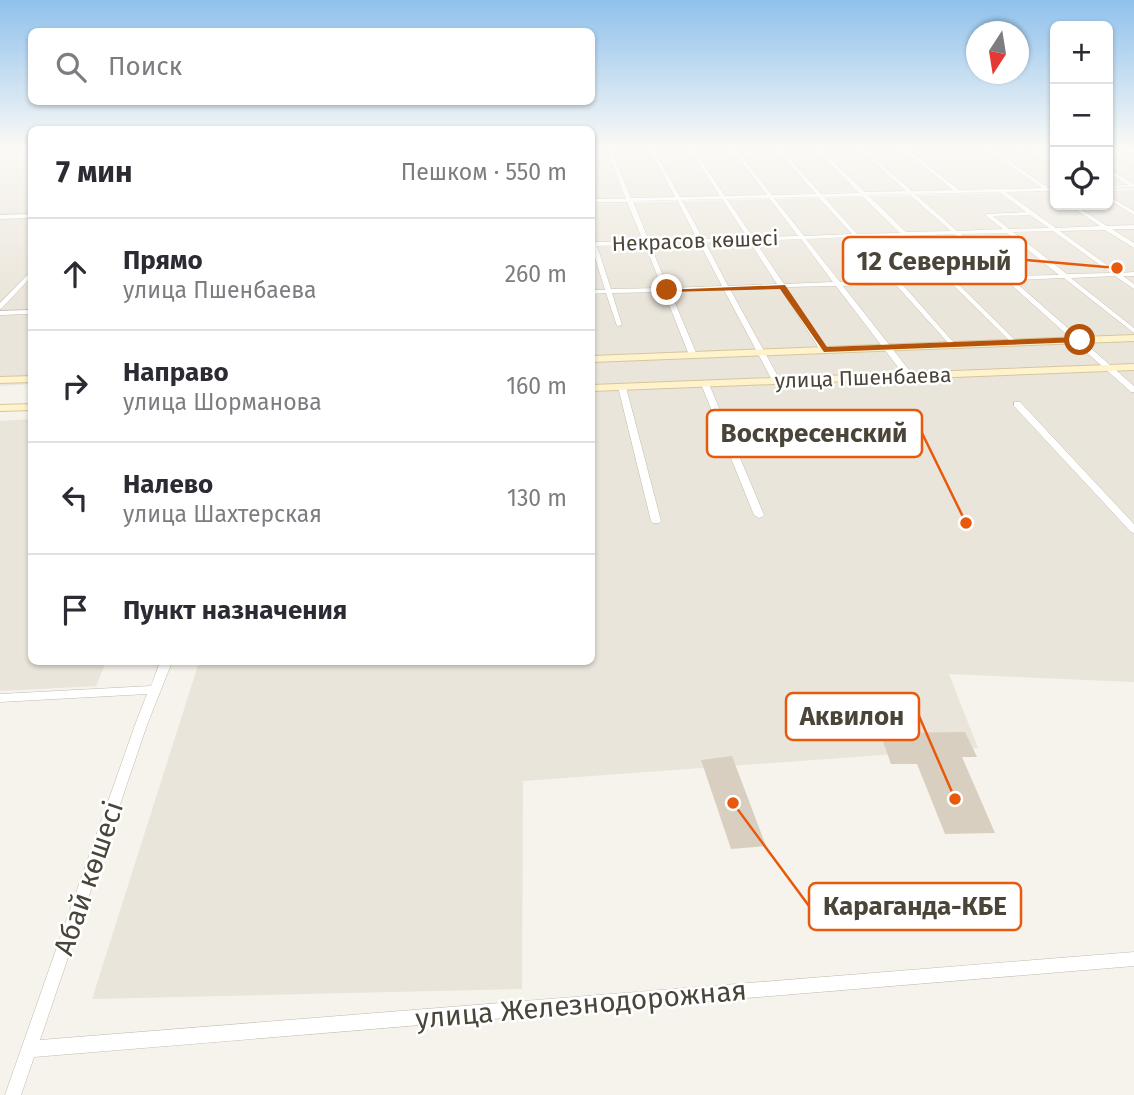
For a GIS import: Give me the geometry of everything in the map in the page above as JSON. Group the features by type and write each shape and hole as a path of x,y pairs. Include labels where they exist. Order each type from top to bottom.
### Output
{"street":[{"path":"595,201 674,199"},
{"path":"679,199 777,382"},
{"path":"723,199 824,350"},
{"path":"772,199 804,237 910,377"},
{"path":"824,199 953,345"},
{"path":"868,199 1014,342"},
{"path":"918,199 1134,390"},
{"path":"1012,199 1134,288"},
{"path":"628,200 693,355"},
{"path":"1113,200 1134,213"},
{"path":"1079,210 1134,246"},
{"path":"1031,213 989,215 1134,331"},
{"path":"0,217 28,216"},
{"name":"Некрасов көшесі","path":"595,242 1134,227"},
{"path":"595,252 619,325"},
{"path":"595,292 1134,274"},
{"path":"0,310 28,277"},
{"path":"0,310 28,312"},
{"name":"улица Пшенбаева","path":"595,359 1134,338"},
{"name":"улица Пшенбаева","path":"595,388 1134,367"},
{"path":"0,380 28,379"},
{"path":"705,384 759,515"},
{"path":"622,387 656,521"},
{"path":"1017,404 1134,530"},
{"path":"0,408 28,407"},
{"name":"Абай көшесі","path":"13,1095 165,665"},
{"path":"0,698 154,690"},
{"name":"улица Железнодорожная","path":"29,1049 1134,959"}],"shaded area":[{"path":"0,199 28,199 28,384 0,386"},
{"path":"781,199 1050,199 1050,210 1113,210 1113,199 1134,199 1134,682 949,674 978,748 523,781 522,989 92,999 198,665 595,665 595,204"},
{"path":"28,419 28,665 105,665 96,686 0,691 0,421"}],"building":[{"path":"965,732 977,757 962,757 995,833 945,834 917,764 891,764 880,733"},
{"path":"732,756 766,846 731,849 701,760"}],"place":[{"name":"12 Северный","path":"1117,268"},
{"name":"Воскресенский","path":"966,523"},
{"name":"Аквилон","path":"955,799"},
{"name":"Караганда-КБЕ","path":"733,803"}],"route":[{"path":"667,290 782,286 824,350 1080,340"}]}
